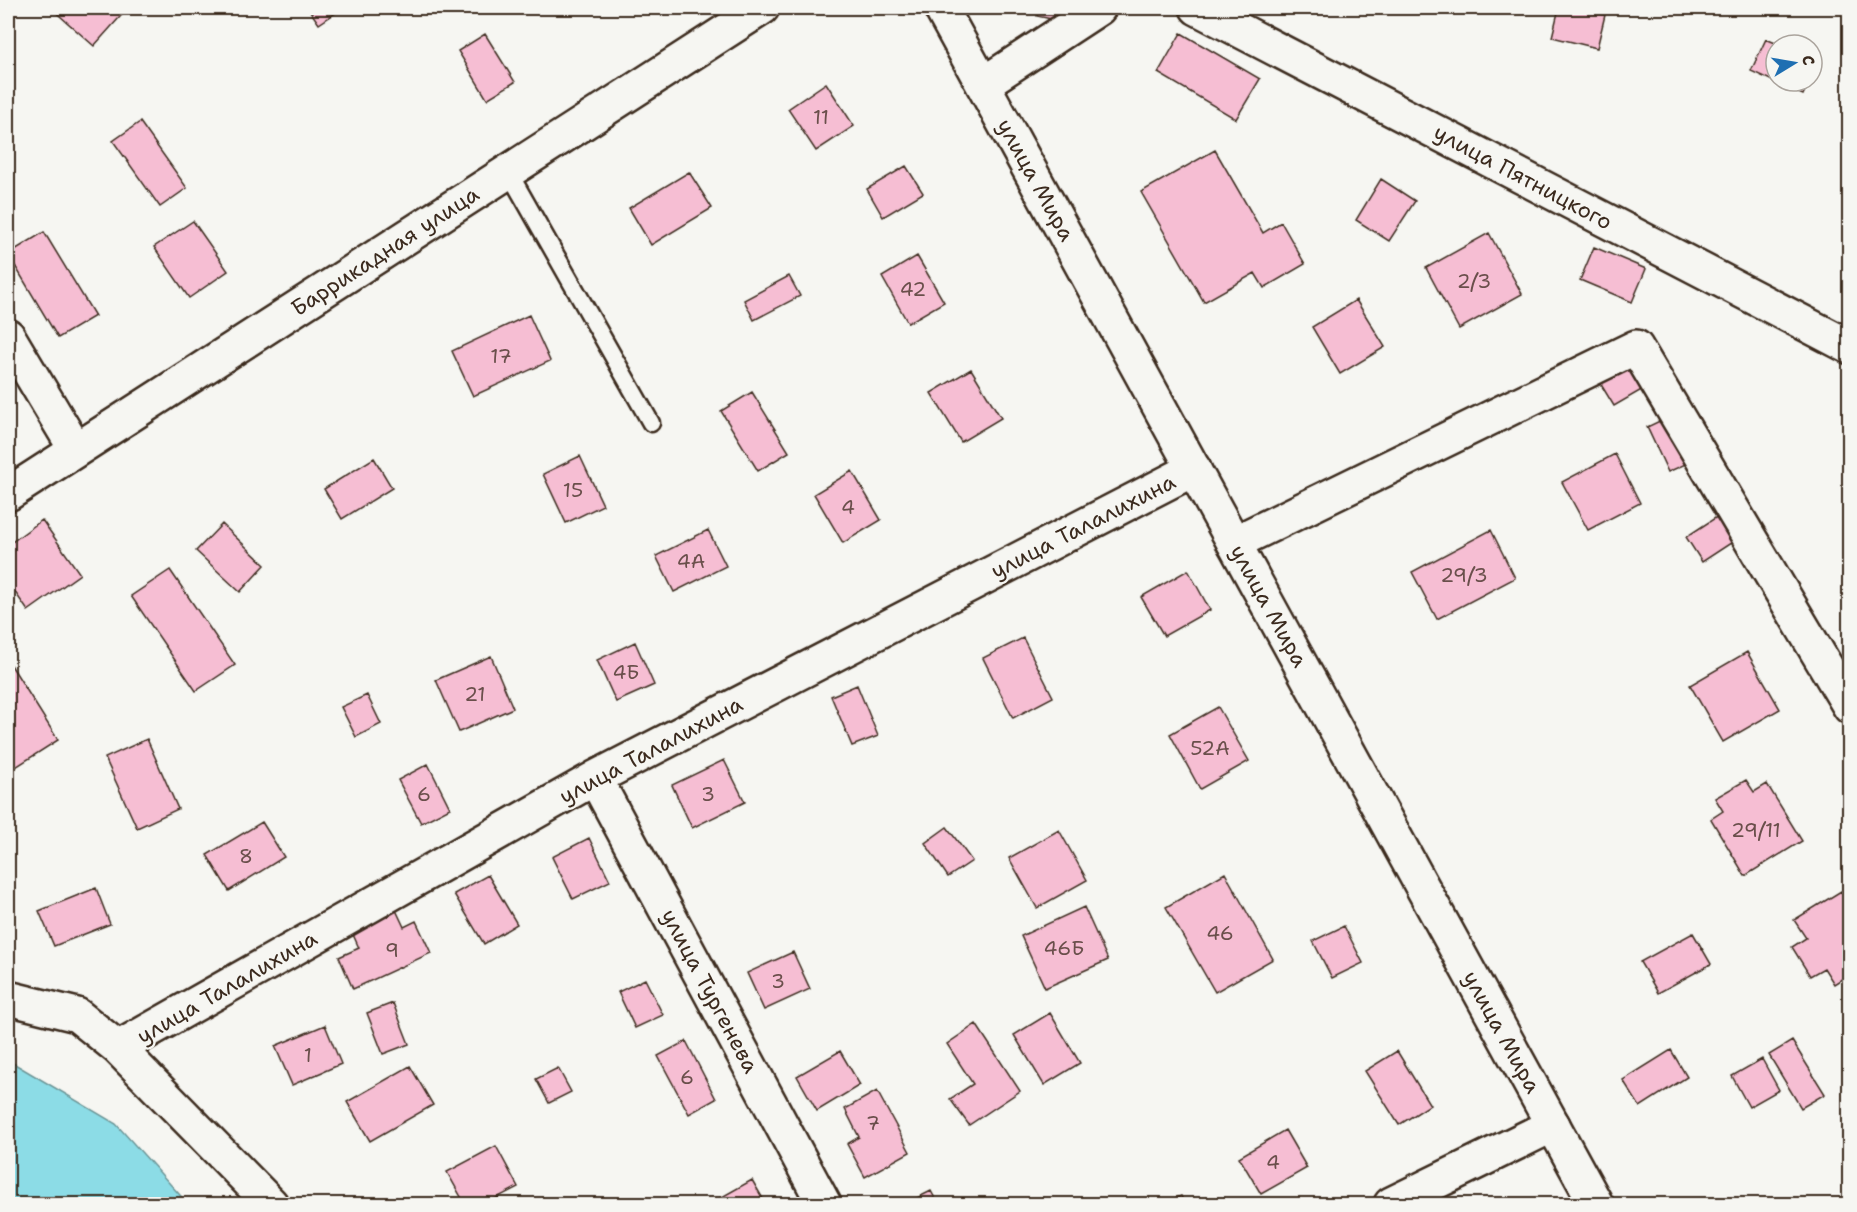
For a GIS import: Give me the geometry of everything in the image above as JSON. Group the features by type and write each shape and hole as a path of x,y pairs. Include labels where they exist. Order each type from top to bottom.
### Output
{"street":[{"name":"Баррикадная улица","path":"8,494 762,8"},
{"name":"улица Мира","path":"941,8 1596,1204"},
{"path":"983,84 1099,8"},
{"name":"улица Пятницкого","path":"1197,8 1850,347"},
{"path":"8,336 76,450"},
{"path":"1234,543 1636,347 1850,707"},
{"name":"улица Талалихина","path":"118,1048 595,778 1194,469"},
{"name":"улица Тургенева","path":"595,778 825,1204"},
{"path":"8,998 77,1015 118,1048 271,1204"},
{"path":"1391,1204 1553,1125"}],"lane":[{"path":"508,171 651,423"}],"water":[{"path":"8,1060 116,1124 188,1204 8,1204"}],"building":[{"path":"51,8 128,8 94,46"},
{"path":"308,8 343,8 319,24"},
{"path":"1039,8 1075,8 1071,23 1037,16"},
{"path":"1559,8 1571,8 1605,15 1597,48 1552,37"},
{"path":"1181,33 1260,79 1236,119 1158,73"},
{"path":"485,34 515,82 487,99 458,51"},
{"path":"1764,43 1764,77 1751,71"},
{"path":"826,83 854,126 816,151 788,109"},
{"path":"140,122 187,188 160,207 113,141"},
{"path":"1215,150 1263,233 1281,222 1305,264 1264,288 1255,273 1204,302 1141,192"},
{"path":"906,166 923,193 883,217 867,189"},
{"path":"689,172 712,208 651,245 629,208"},
{"path":"1381,179 1415,201 1389,241 1356,220"},
{"path":"193,221 228,271 189,298 154,247"},
{"path":"44,232 95,316 58,338 8,254"},
{"path":"1489,233 1522,294 1459,329 1426,268"},
{"path":"1594,247 1646,269 1632,302 1580,280"},
{"path":"917,256 944,302 908,323 882,277"},
{"path":"789,276 800,296 754,320 744,300"},
{"path":"1356,300 1385,347 1340,374 1312,327"},
{"path":"529,315 550,361 473,396 452,351"},
{"path":"1632,365 1645,388 1614,406 1600,383"},
{"path":"971,369 1001,418 961,442 931,393"},
{"path":"752,392 789,452 758,471 721,411"},
{"path":"1666,418 1688,463 1668,472 1647,427"},
{"path":"1615,454 1640,503 1588,530 1562,482"},
{"path":"580,456 603,505 566,523 543,474"},
{"path":"374,458 392,488 342,519 324,489"},
{"path":"852,471 881,520 843,543 814,494"},
{"path":"1718,516 1734,541 1702,562 1686,537"},
{"path":"42,520 80,574 28,611 8,582 8,545"},
{"path":"222,524 265,565 240,592 196,551"},
{"path":"708,530 726,566 674,592 656,556"},
{"path":"1491,530 1515,578 1437,619 1412,572"},
{"path":"170,570 235,665 196,691 131,596"},
{"path":"1188,570 1210,610 1164,636 1141,597"},
{"path":"1023,638 1053,697 1013,718 983,658"},
{"path":"635,642 654,685 616,702 597,660"},
{"path":"1747,652 1780,709 1723,742 1690,685"},
{"path":"491,656 513,708 459,732 436,680"},
{"path":"11,665 58,740 8,772 8,667"},
{"path":"857,685 878,736 852,746 831,696"},
{"path":"367,695 381,724 356,737 341,707"},
{"path":"1218,707 1249,761 1200,789 1170,734"},
{"path":"147,739 178,809 137,828 105,758"},
{"path":"724,760 745,802 692,828 672,785"},
{"path":"428,764 450,808 421,823 398,780"},
{"path":"1746,780 1754,792 1767,784 1802,841 1745,876 1711,819 1723,811 1715,798"},
{"path":"262,822 284,857 229,891 207,855"},
{"path":"947,827 972,861 948,877 925,843"},
{"path":"1059,830 1087,880 1037,908 1009,858"},
{"path":"589,838 610,881 573,899 552,857"},
{"path":"1225,873 1273,959 1215,992 1166,907"},
{"path":"488,875 517,924 484,944 454,894"},
{"path":"96,888 110,924 54,946 39,911"},
{"path":"1841,891 1850,903 1850,974 1834,984 1824,968 1810,976 1792,947 1806,938 1794,920"},
{"path":"1084,907 1108,960 1045,988 1021,936"},
{"path":"396,910 404,927 416,921 431,953 353,989 339,957 359,948 351,930"},
{"path":"1344,926 1363,963 1332,978 1313,941"},
{"path":"1693,933 1711,964 1658,993 1640,962"},
{"path":"793,952 810,989 764,1010 747,973"},
{"path":"645,979 663,1015 635,1028 618,992"},
{"path":"393,1003 409,1044 383,1054 367,1013"},
{"path":"1050,1013 1080,1063 1044,1085 1014,1035"},
{"path":"976,1024 1020,1091 969,1125 950,1099 973,1084 947,1044"},
{"path":"325,1025 341,1064 292,1085 275,1046"},
{"path":"686,1041 716,1099 689,1114 658,1056"},
{"path":"1792,1041 1825,1094 1801,1108 1769,1055"},
{"path":"1671,1050 1687,1077 1640,1107 1623,1080"},
{"path":"840,1051 860,1085 817,1111 797,1076"},
{"path":"1397,1051 1430,1105 1399,1125 1365,1071"},
{"path":"1762,1059 1779,1090 1749,1107 1732,1076"},
{"path":"410,1066 433,1105 370,1141 347,1102"},
{"path":"558,1068 571,1092 549,1103 536,1079"},
{"path":"877,1091 910,1152 865,1177 847,1144 859,1137 845,1109"},
{"path":"1285,1130 1307,1168 1261,1194 1239,1157"},
{"path":"496,1146 518,1187 485,1204 465,1204 447,1172"},
{"path":"752,1180 766,1204 714,1204 713,1202"},
{"path":"931,1191 938,1204 905,1204"},
{"path":"1181,1196 1185,1204 1162,1204"}]}
